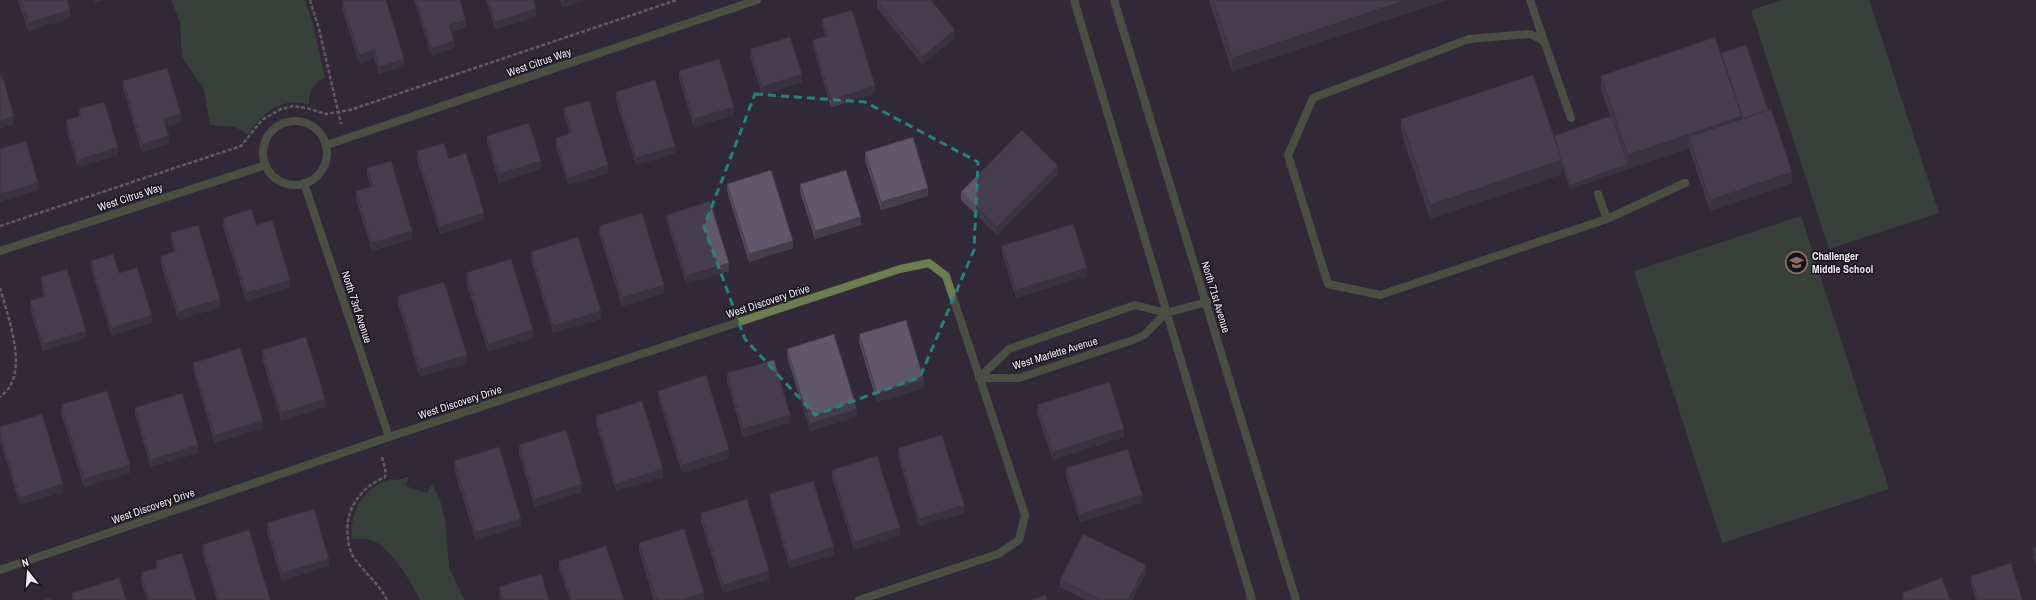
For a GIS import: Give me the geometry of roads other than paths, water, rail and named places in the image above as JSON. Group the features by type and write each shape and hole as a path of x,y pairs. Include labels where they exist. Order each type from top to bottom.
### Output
{"street":[{"name":"West Citrus Way","path":"327,145 757,0"},
{"path":"1074,0 1252,600"},
{"name":"North 71st Avenue","path":"1114,0 1296,600"},
{"path":"1530,0 1571,118"},
{"path":"1544,41 1530,34 1469,39 1313,98 1288,155 1328,284 1380,295 1607,219 1685,183"},
{"path":"290,121 300,121 313,126 323,136 327,145 326,163 314,178 304,183 287,184 278,180 266,165 263,156 267,137 277,127 290,121"},
{"name":"West Citrus Way","path":"0,251 266,165"},
{"name":"North 73rd Avenue","path":"304,183 389,437"},
{"path":"1598,194 1607,219"},
{"name":"West Discovery Drive","path":"0,570 389,437 900,269 929,263 946,276 979,378"},
{"name":"West Marlette Avenue","path":"979,378 1009,349 1134,305 1166,313 1206,302"},
{"name":"West Marlette Avenue","path":"979,378 1018,378 1136,339 1144,335 1166,313"},
{"path":"859,600 998,554 1019,540 1025,515 979,378"}],"place":[{"name":"Challenger Middle School","path":"1796,262"}]}
